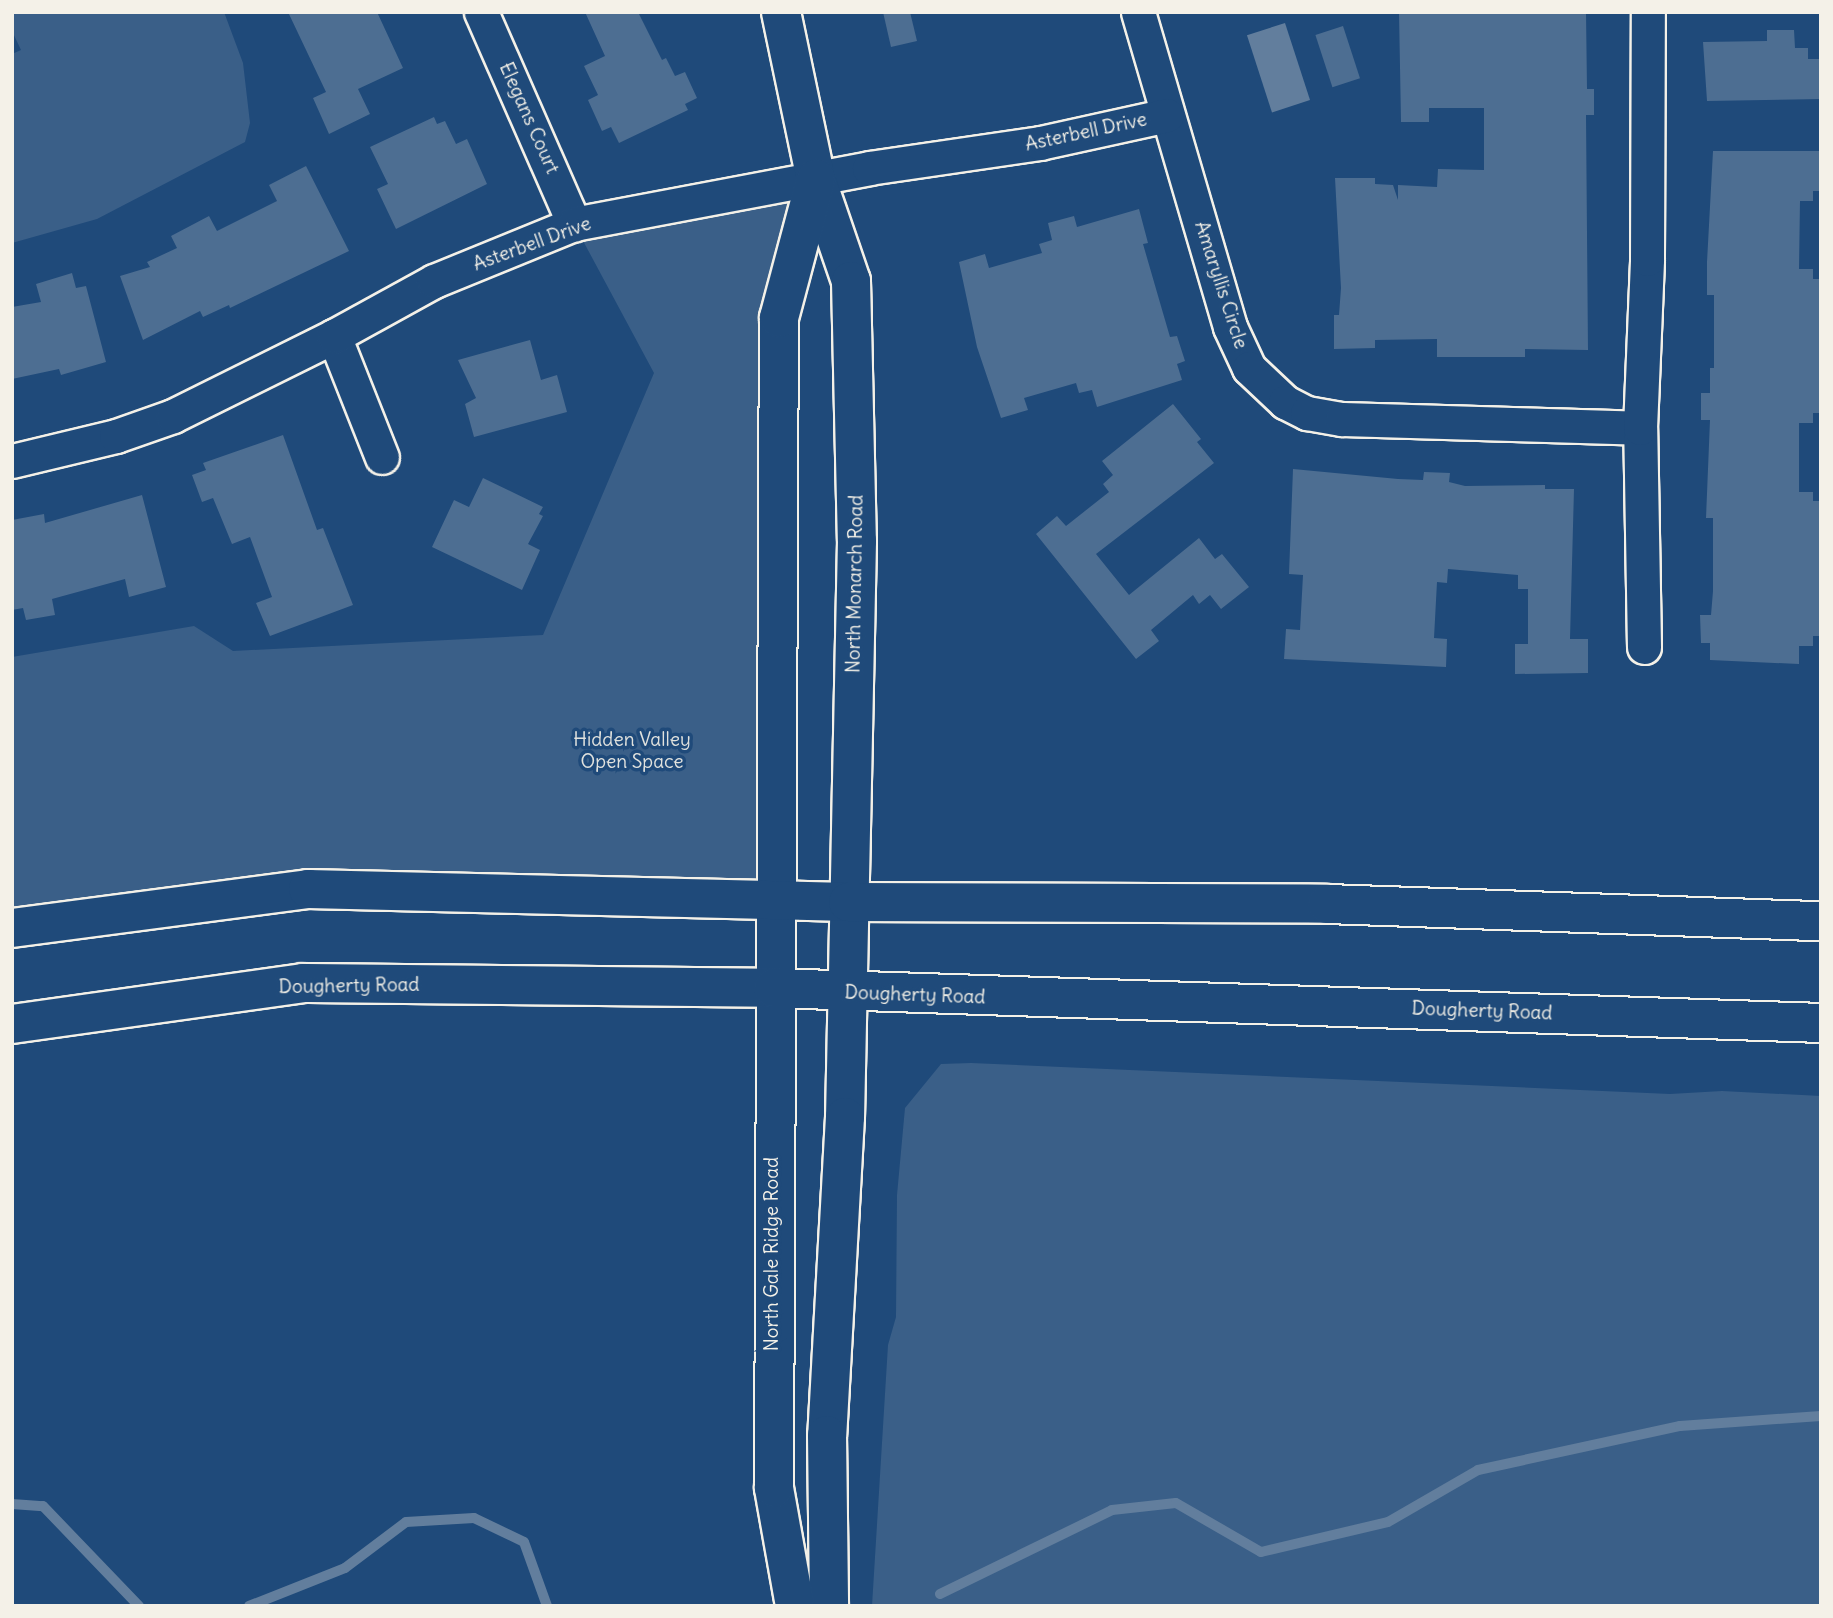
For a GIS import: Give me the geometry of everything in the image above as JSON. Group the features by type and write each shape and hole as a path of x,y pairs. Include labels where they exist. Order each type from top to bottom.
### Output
{"main road":[{"name":"North Monarch Road","path":"782,12 816,179 851,281 857,541 848,994"},
{"name":"North Monarch Road","path":"779,900 779,318 816,179"},
{"path":"12,928 308,889 848,902 1327,904 1821,921"},
{"name":"North Gale Ridge Road","path":"779,900 773,988 774,1488 795,1606"},
{"name":"Dougherty Road","path":"12,1024 303,983 773,988 848,994 1821,1023"},
{"path":"829,1606 827,1435 848,994"}],"street":[{"name":"Elegans Court","path":"481,12 574,224"},
{"name":"Amaryllis Circle","path":"1138,12 1230,327 1249,368 1285,402 1307,413 1342,419 1640,428"},
{"path":"1644,648 1640,428 1647,272 1648,12"},
{"name":"Asterbell Drive","path":"12,461 116,436 173,416 334,336 434,281 574,224 816,179 1040,143 1167,115"},
{"path":"334,336 382,457"}],"green space":[{"path":"12,12 224,12 243,63 250,123 245,142 97,219 12,243 12,54 21,50 12,31"},
{"name":"Hidden Valley Open Space","path":"816,179 779,318 779,900 308,889 12,928 12,657 194,626 233,651 543,635 654,373 574,224"},
{"path":"971,1063 1670,1094 1722,1091 1821,1096 1821,1606 872,1606 888,1345 896,1317 897,1195 905,1108 941,1064"}],"shaded area":[{"path":"1285,23 1310,100 1272,112 1247,35"}],"building":[{"path":"288,12 377,12 403,68 358,89 370,114 329,134 313,98 326,92"},
{"path":"585,12 638,12 662,60 666,58 675,76 685,72 697,98 685,104 688,110 619,143 611,127 602,131 588,100 598,95 584,66 605,56"},
{"path":"883,12 910,12 917,41 891,47"},
{"path":"1399,12 1586,12 1587,89 1594,89 1594,115 1586,115 1588,350 1525,349 1525,357 1437,357 1437,339 1375,340 1375,348 1334,349 1334,315 1339,315 1341,288 1335,178 1375,178 1375,184 1393,185 1398,200 1398,185 1437,187 1438,169 1484,170 1484,108 1429,108 1429,122 1401,122"},
{"path":"1343,26 1360,78 1332,87 1315,35"},
{"path":"1767,30 1794,30 1795,48 1808,48 1808,59 1821,59 1821,99 1707,101 1703,42 1767,41"},
{"path":"434,117 437,124 445,121 456,144 467,139 487,184 396,229 377,189 388,184 370,147"},
{"path":"1713,151 1821,151 1821,191 1813,191 1813,201 1800,201 1799,269 1813,269 1813,279 1821,279 1821,413 1813,413 1813,423 1799,423 1799,492 1813,492 1813,501 1821,501 1821,636 1813,636 1813,646 1799,646 1799,664 1710,660 1710,643 1701,643 1700,615 1711,615 1713,591 1713,518 1706,518 1710,420 1701,420 1701,393 1710,393 1710,368 1714,368 1714,295 1707,295"},
{"path":"306,166 349,251 230,308 229,305 203,317 200,311 143,340 120,276 150,267 147,262 177,248 171,236 209,216 217,231 277,201 269,185"},
{"path":"1139,209 1148,243 1143,244 1170,337 1177,336 1185,361 1177,364 1182,380 1097,407 1092,390 1079,393 1076,383 1024,398 1028,410 1001,418 977,347 959,262 985,254 989,268 1042,253 1039,244 1052,240 1048,223 1074,216 1077,227"},
{"path":"72,273 76,288 86,286 106,362 61,375 59,369 12,379 12,307 41,302 36,284"},
{"path":"530,340 541,380 557,375 567,412 474,437 465,404 476,398 458,360"},
{"path":"1173,404 1201,439 1197,442 1214,463 1096,554 1129,595 1199,538 1215,559 1222,554 1249,587 1221,609 1210,595 1199,604 1193,595 1151,630 1159,641 1136,659 1036,534 1057,516 1066,526 1109,492 1103,484 1113,475 1102,461"},
{"path":"283,435 317,530 323,528 353,605 270,636 256,603 272,597 250,537 232,544 213,498 202,502 192,475 206,470 203,463"},
{"path":"1293,469 1423,480 1424,472 1450,473 1449,482 1465,486 1545,485 1545,489 1574,489 1570,639 1588,639 1588,673 1515,674 1515,644 1528,644 1528,589 1518,589 1518,575 1448,569 1447,583 1437,582 1434,638 1447,639 1446,667 1284,659 1286,629 1300,630 1303,575 1289,574"},
{"path":"483,478 543,507 539,514 543,516 528,544 540,550 522,590 432,547 454,500 469,507"},
{"path":"142,495 166,587 129,597 125,579 52,599 55,615 26,620 23,608 12,610 12,520 44,514 45,523"}],"waterway":[{"path":"940,1594 1112,1510 1176,1503 1261,1552 1388,1522 1478,1470 1680,1426 1821,1416"},
{"path":"12,1504 43,1506 139,1606"},
{"path":"249,1606 345,1568 406,1522 474,1518 524,1542 547,1606"}]}
